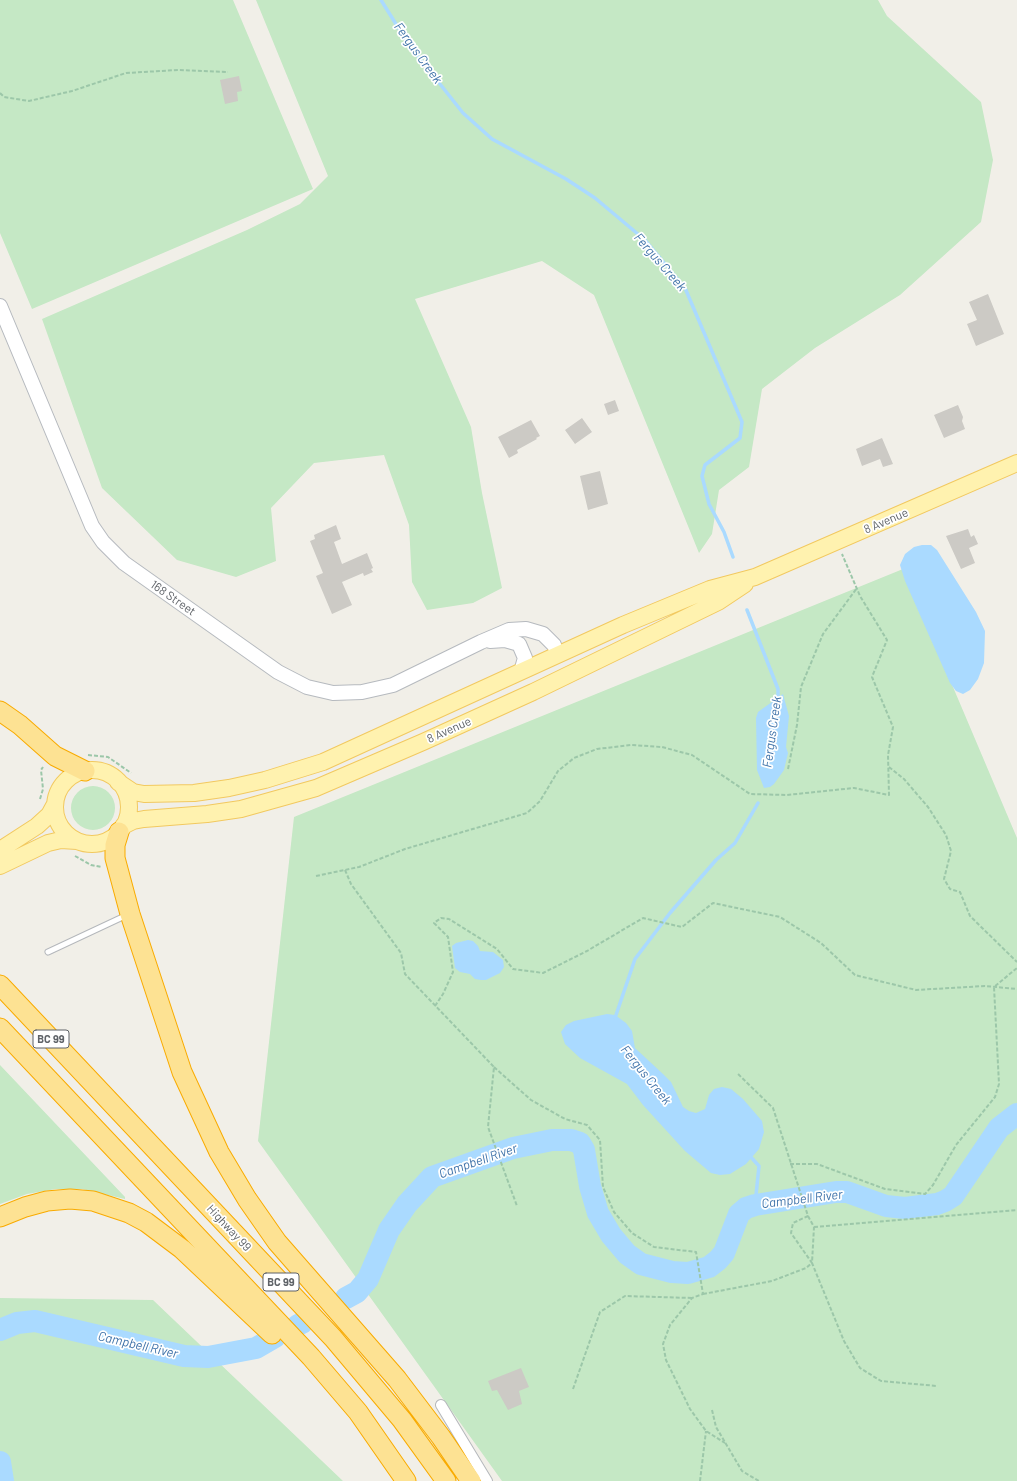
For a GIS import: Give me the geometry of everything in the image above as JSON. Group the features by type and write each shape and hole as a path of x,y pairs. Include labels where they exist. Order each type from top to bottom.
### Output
{"highway":[{"path":"0,711 20,725 55,756 86,763"},
{"path":"121,829 115,845 115,858 130,914 182,1072 205,1125 233,1177 278,1242 419,1406 471,1481"},
{"name":"Highway 99","path":"0,985 333,1338 398,1414 446,1481"},
{"name":"BC 99","path":"0,1028 295,1340 358,1412 406,1481"},
{"path":"0,1217 25,1207 47,1201 70,1199 92,1201 111,1205 146,1222 182,1249 257,1318 374,1437"}],"main road":[{"name":"168 Street","path":"0,306 92,526 103,542 124,563 278,672 307,687 333,693 362,692 393,685 509,630 526,629 543,634 554,645 558,655"},
{"name":"8 Avenue","path":"118,782 133,792 149,795 194,793 229,788 265,780 323,762 558,655 710,589 755,577 1017,463"},
{"name":"8 Avenue","path":"121,829 144,819 207,814 251,807 307,791 533,692 718,602 755,577"},
{"name":"168 Street","path":"481,642 505,640 518,644 525,658 521,672"},
{"path":"351,773 370,754 530,683 550,669 558,655"},
{"path":"0,866 48,843 61,840 74,847 99,843 110,839 121,829 128,814 128,802 124,790 118,782 104,772 86,763 63,784 57,795 47,803"},
{"path":"47,803 56,815 60,826 68,835 74,847"},
{"path":"0,850 37,826 50,813 47,803"}],"street":[{"path":"441,1405 487,1481"}],"lane":[{"path":"48,952 130,914"}],"path":[{"path":"0,93 4,97 29,101 72,92 126,73 178,70 228,72"},
{"path":"316,876 359,867 405,849 528,813 540,801 558,771 574,758 597,749 631,745 662,747 692,755 750,794 787,795 854,788 889,795 888,755 893,728 872,677 887,640 856,588 837,542"},
{"path":"788,769 797,724 801,687 823,634 856,588"},
{"path":"86,763 108,758 133,774"},
{"path":"44,765 41,770 47,803"},
{"path":"889,767 904,779 928,807 946,835 951,851 944,879 950,889 960,892 970,916 1017,962"},
{"path":"74,847 91,865 104,867"},
{"path":"345,870 351,884 401,953 405,974 494,1067 531,1100 565,1119 587,1125 600,1140 603,1187 614,1212 632,1233 654,1247 696,1252 703,1293"},
{"path":"435,1006 443,994 452,972 448,937 434,923 442,918 449,919 497,949 513,969 543,973 587,951 643,918 682,927 713,903 780,917 821,943 855,974 916,990 985,986 1017,989"},
{"path":"994,987 1017,968"},
{"path":"790,1164 817,1164 886,1189 925,1194 933,1185 956,1145 995,1097 999,1084 994,987"},
{"path":"494,1067 488,1127 500,1165 517,1206"},
{"path":"573,1389 600,1312 626,1296 692,1298 703,1293 772,1281 806,1268 812,1263 814,1227 808,1215 790,1164 773,1108 738,1074"},
{"path":"814,1227 1017,1210"},
{"path":"808,1215 793,1223 791,1233 812,1263 844,1341 860,1368 881,1381 937,1386"},
{"path":"692,1298 670,1325 663,1344 666,1360 690,1409 706,1431 725,1443"},
{"path":"712,1410 716,1427 742,1471 759,1481"},
{"path":"700,1481 706,1431"}],"green space":[{"path":"0,0 233,0 313,189 32,309 0,233"},
{"path":"256,0 878,0 887,16 981,102 993,160 981,222 900,295 815,348 762,389 749,467 719,490 712,534 699,553 594,295 542,261 415,299 471,427 482,493 502,588 473,603 427,610 412,582 409,525 384,455 314,463 271,508 276,561 236,577 177,560 102,488 42,319 247,230 300,204 328,176"},
{"path":"903,569 1017,838 1017,1481 502,1481 258,1141 294,817"},
{"path":"93,786 105,790 111,796 115,808 111,820 105,826 93,830 81,826 75,820 71,808 75,796 81,790"},
{"path":"0,1065 125,1197 125,1199 82,1189 56,1189 27,1194 0,1204"},
{"path":"0,1298 153,1300 343,1481 0,1481"}],"water":[{"path":"931,545 937,550 976,612 985,631 984,663 978,679 970,690 963,694 956,691 950,683 905,581 900,565 905,554 914,547"},
{"path":"783,694 789,716 786,747 788,753 784,770 774,784 770,787 764,788 757,770 756,718 758,712"},
{"path":"468,940 473,941 478,946 480,951 493,952 503,960 504,967 500,973 486,980 481,980 475,979 470,974 460,972 455,968 452,946 456,943"},
{"path":"607,1014 615,1015 626,1023 632,1031 635,1048 671,1082 683,1107 689,1111 696,1113 705,1109 709,1095 714,1089 722,1087 731,1089 743,1099 762,1121 764,1132 759,1149 746,1164 730,1174 720,1175 711,1173 685,1151 643,1105 627,1084 580,1058 565,1044 561,1032 566,1025 574,1021"}],"building":[{"path":"239,76 242,91 237,92 238,101 225,104 220,80"},
{"path":"988,294 1004,334 976,346 967,324 977,320 969,302"},
{"path":"615,400 619,411 608,415 604,404"},
{"path":"958,405 963,417 962,421 965,429 944,438 934,415"},
{"path":"582,418 592,432 575,444 565,430"},
{"path":"531,420 540,436 517,450 518,453 509,458 498,437"},
{"path":"882,438 893,464 883,467 880,459 862,466 856,449"},
{"path":"600,471 608,504 588,510 580,476"},
{"path":"336,525 341,539 334,542 342,564 367,553 373,568 371,569 373,572 364,576 363,573 342,582 352,605 332,614 316,576 323,573 310,541 315,539 314,535"},
{"path":"968,529 971,537 974,535 978,544 969,548 975,563 961,569 946,536"},
{"path":"521,1368 529,1387 519,1391 522,1404 508,1410 497,1390 492,1391 488,1381"}],"waterway":[{"name":"Fergus Creek","path":"381,0 409,45 463,113 492,139 566,179 595,198 645,240 685,288 742,422 740,438 705,465 702,476 709,504 724,532 733,557"},
{"name":"Fergus Creek","path":"747,610 778,689 778,701"},
{"name":"Fergus Creek","path":"615,1018 635,959 670,913 716,860 735,843 758,803"},
{"name":"Campbell River","path":"346,1298 357,1292 368,1279 389,1230 407,1204 432,1177 513,1148 552,1140 571,1140 580,1143 584,1150 590,1186 598,1213 611,1235 627,1254 641,1264 672,1272 688,1273 709,1267 718,1260 724,1253 739,1214 746,1208 755,1205 836,1192 847,1192 886,1206 905,1208 937,1204 945,1201 953,1196 999,1128 1017,1114"},
{"name":"Fergus Creek","path":"749,1155 759,1166 755,1205"},
{"name":"Campbell River","path":"0,1330 17,1323 35,1321 184,1356 208,1357 256,1348 275,1337"},
{"name":"Campbell River","path":"298,1325 302,1323"},
{"name":"Campbell River","path":"0,1462 3,1481"}]}
